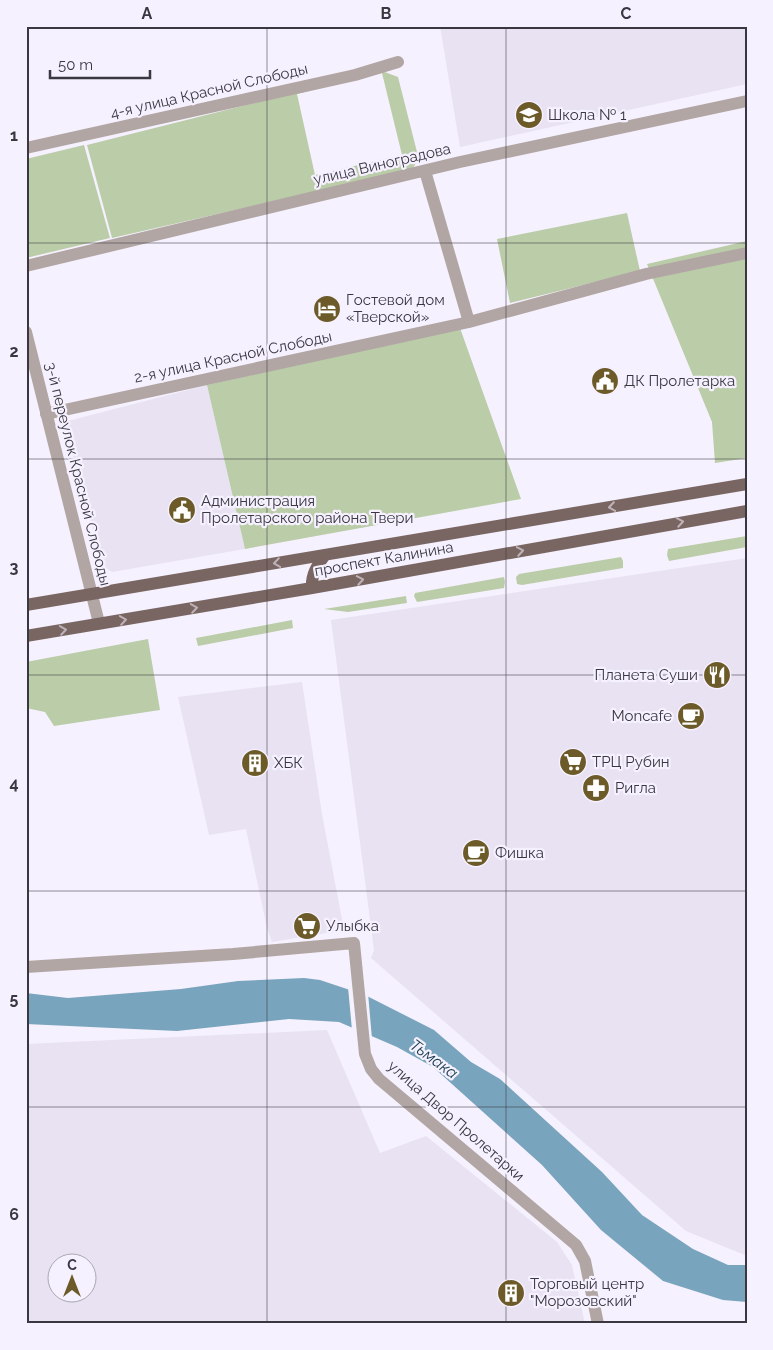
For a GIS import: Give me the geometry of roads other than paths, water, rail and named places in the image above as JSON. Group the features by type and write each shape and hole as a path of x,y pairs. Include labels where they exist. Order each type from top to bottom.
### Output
{"main road":[{"name":"проспект Калинина","path":"26,606 747,484"},
{"name":"проспект Калинина","path":"26,636 312,588 747,511"},
{"path":"312,588 315,570 325,555"}],"street":[{"name":"4-я улица Красной Слободы","path":"26,148 354,75 398,62"},
{"name":"улица Виноградова","path":"26,266 425,171 747,101"},
{"path":"425,171 469,322"},
{"name":"2-я улица Красной Слободы","path":"46,414 469,322 646,274 747,253"},
{"name":"3-й переулок Красной Слободы","path":"26,332 99,624"},
{"name":"улица Двор Пролетарки","path":"26,967 214,955 354,943 364,1046 368,1063 379,1079 576,1245 585,1261 598,1324"}],"water":[{"name":"Тьмака","path":"304,978 320,980 365,995 434,1030 471,1062 500,1079 602,1172 642,1215 693,1249 728,1265 747,1265 747,1302 723,1300 663,1281 601,1230 542,1165 433,1067 397,1047 339,1022 289,1019 177,1031 26,1024 26,993 68,998 181,989 238,981"}],"place":[{"name":"Школа № 1","path":"529,115"},
{"name":"Гостевой дом «Тверской»","path":"327,309"},
{"name":"ДК Пролетарка","path":"605,381"},
{"name":"Администрация Пролетарского района Твери","path":"182,510"},
{"name":"Планета Суши","path":"717,675"},
{"name":"Moncafe","path":"691,716"},
{"name":"ТРЦ Рубин","path":"573,762"},
{"name":"ХБК","path":"255,763"},
{"name":"Ригла","path":"596,788"},
{"name":"Фишка","path":"476,853"},
{"name":"Улыбка","path":"307,926"},
{"name":"Торговый центр \"Морозовский\"","path":"511,1293"}]}
